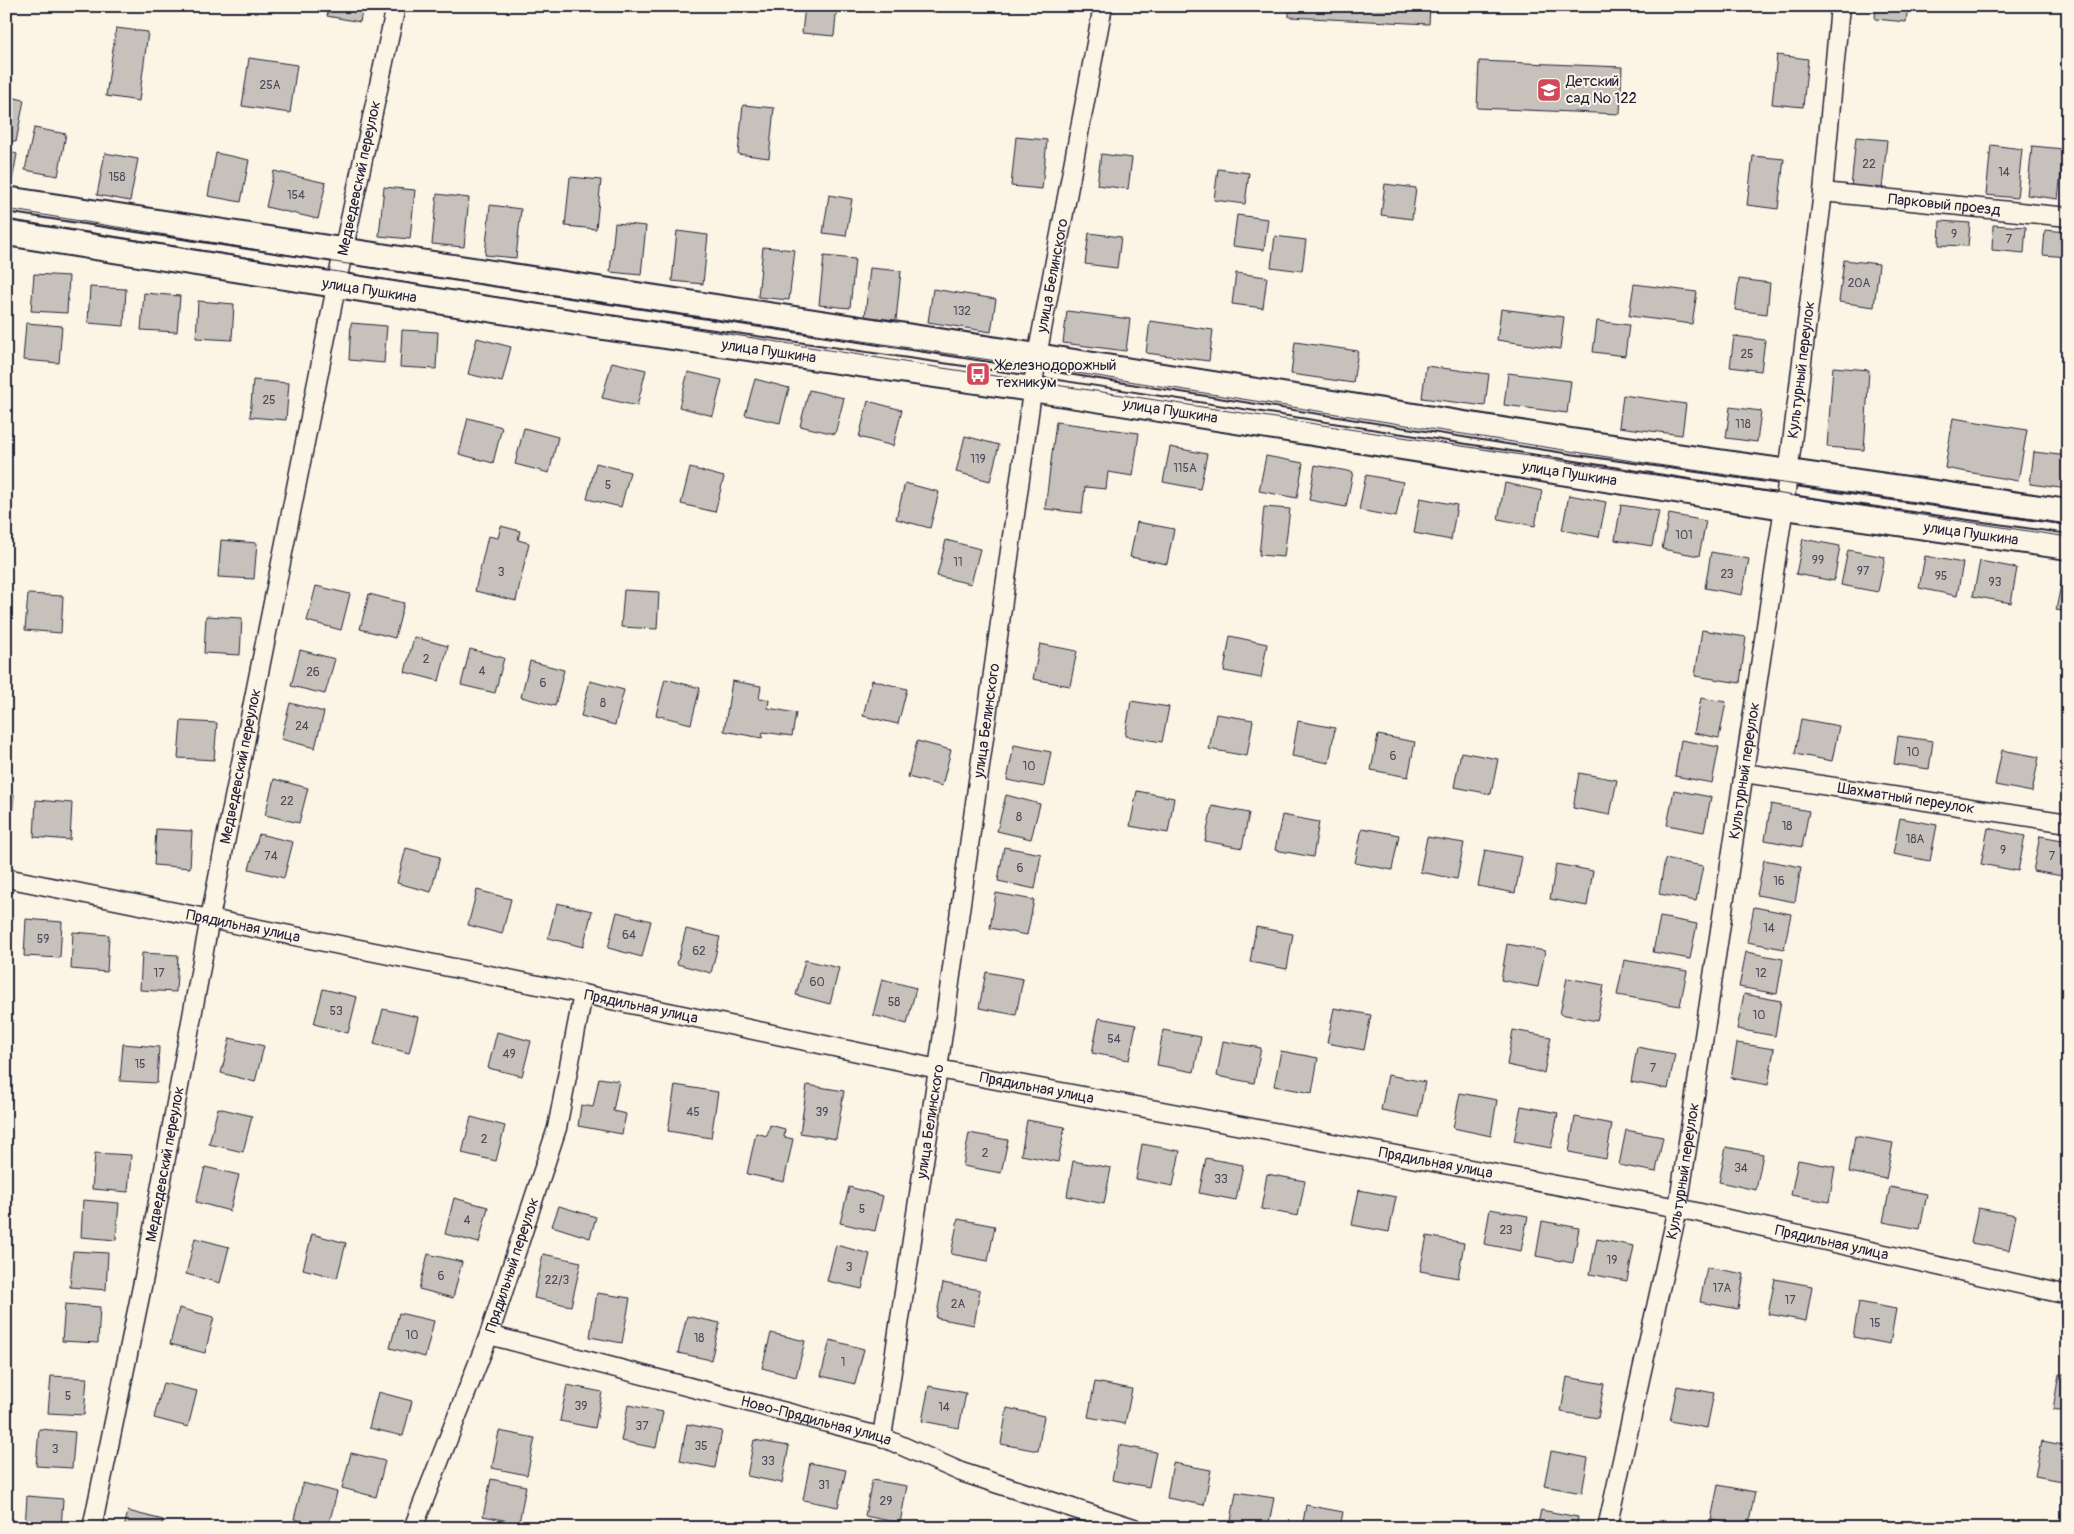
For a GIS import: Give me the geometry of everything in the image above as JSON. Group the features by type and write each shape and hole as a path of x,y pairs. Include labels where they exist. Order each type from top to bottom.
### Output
{"main road":[{"name":"улица Пушкина","path":"6,199 343,252 1037,356 1570,441 2068,512"},
{"name":"улица Пушкина","path":"6,233 596,326 1032,388 1784,507 2068,547"}],"street":[{"name":"Медведевский переулок","path":"92,1528 145,1272 210,918 343,252 396,6"},
{"name":"улица Белинского","path":"882,1437 938,1069 1032,388 1103,6"},
{"name":"Культурный переулок","path":"1607,1528 1678,1208 1784,507 1823,192 1840,6"},
{"name":"Парковый проезд","path":"1823,192 2068,217"},
{"name":"Шахматный переулок","path":"1744,773 2068,823"},
{"name":"Прядильная улица","path":"6,878 583,994 938,1069 1678,1208 2068,1295"},
{"name":"Прядильный переулок","path":"413,1528 489,1335 557,1128 583,994"},
{"name":"Ново-Прядильная улица","path":"489,1335 882,1437 961,1472 1134,1528"}],"building":[{"path":"329,6 363,6 360,22 327,16"},
{"path":"805,6 837,6 834,36 802,33"},
{"path":"1289,6 1430,6 1429,24 1289,17"},
{"path":"1876,6 1908,6 1906,22 1875,19"},
{"path":"116,28 148,32 139,101 106,96"},
{"path":"1777,55 1808,59 1803,107 1772,104"},
{"path":"249,58 297,65 290,113 242,106"},
{"path":"1479,61 1622,67 1620,114 1477,108"},
{"path":"6,96 24,100 16,142 6,140"},
{"path":"743,105 774,108 769,158 738,154"},
{"path":"34,128 66,134 58,176 25,170"},
{"path":"1016,137 1047,140 1042,189 1011,186"},
{"path":"1856,137 1887,140 1882,190 1851,187"},
{"path":"1991,145 2022,149 2017,198 1986,195"},
{"path":"2032,146 2064,149 2058,199 2027,195"},
{"path":"6,151 17,154 12,181 6,180"},
{"path":"105,153 138,159 130,201 97,195"},
{"path":"216,153 249,160 241,202 208,196"},
{"path":"1101,154 1132,158 1128,189 1097,185"},
{"path":"1753,156 1784,159 1778,209 1747,205"},
{"path":"1218,169 1249,173 1245,204 1214,200"},
{"path":"274,171 326,183 318,219 266,207"},
{"path":"570,177 601,180 596,229 565,226"},
{"path":"1385,184 1416,188 1412,219 1381,215"},
{"path":"384,187 415,190 410,239 379,236"},
{"path":"437,194 469,198 464,247 432,244"},
{"path":"829,195 852,199 846,236 823,233"},
{"path":"490,205 521,209 516,258 485,255"},
{"path":"1237,215 1268,219 1264,250 1233,246"},
{"path":"1940,221 1970,223 1968,246 1939,245"},
{"path":"615,223 646,226 641,275 610,272"},
{"path":"1993,225 2026,227 2024,253 1992,250"},
{"path":"2045,230 2068,232 2068,257 2043,255"},
{"path":"677,231 708,235 703,284 672,281"},
{"path":"1089,233 1121,237 1117,268 1085,264"},
{"path":"1275,236 1306,240 1302,271 1271,267"},
{"path":"763,247 795,250 789,300 758,297"},
{"path":"824,256 855,259 850,308 819,305"},
{"path":"1844,260 1879,264 1874,307 1839,302"},
{"path":"870,268 901,271 896,320 865,317"},
{"path":"1236,273 1267,277 1263,308 1232,304"},
{"path":"34,274 69,276 67,313 31,311"},
{"path":"1739,279 1770,283 1767,314 1735,310"},
{"path":"1634,284 1697,292 1692,324 1629,316"},
{"path":"90,287 126,289 124,326 88,323"},
{"path":"933,289 996,299 991,332 928,322"},
{"path":"144,293 180,296 177,332 141,330"},
{"path":"198,301 234,304 232,340 196,338"},
{"path":"1501,309 1564,317 1560,349 1497,340"},
{"path":"1067,311 1130,319 1126,351 1063,343"},
{"path":"1150,321 1213,330 1209,361 1146,353"},
{"path":"1597,321 1629,325 1625,356 1593,352"},
{"path":"26,323 62,326 59,363 23,360"},
{"path":"351,323 387,326 384,363 349,360"},
{"path":"402,330 438,332 436,369 400,367"},
{"path":"1734,336 1765,340 1761,371 1730,367"},
{"path":"477,338 511,347 502,382 468,374"},
{"path":"1295,342 1358,351 1353,383 1291,374"},
{"path":"612,362 646,370 637,406 602,398"},
{"path":"1426,366 1489,374 1485,406 1422,398"},
{"path":"1833,367 1869,370 1864,450 1827,447"},
{"path":"688,372 722,380 713,416 679,407"},
{"path":"1508,373 1571,381 1567,413 1504,405"},
{"path":"755,379 789,388 780,423 745,415"},
{"path":"253,380 289,383 286,420 250,417"},
{"path":"809,390 844,398 835,434 800,426"},
{"path":"1623,395 1686,404 1682,435 1619,427"},
{"path":"868,401 902,410 893,446 859,437"},
{"path":"1730,407 1761,411 1757,442 1726,438"},
{"path":"468,418 502,427 493,463 459,454"},
{"path":"1953,418 2027,430 2018,481 1945,468"},
{"path":"1056,422 1139,433 1133,476 1108,472 1106,489 1085,487 1082,513 1045,509"},
{"path":"524,428 558,437 549,473 515,464"},
{"path":"965,436 999,445 990,481 956,472"},
{"path":"1170,447 1207,454 1200,489 1163,482"},
{"path":"2034,452 2068,456 2068,489 2030,484"},
{"path":"1266,456 1303,463 1297,498 1259,491"},
{"path":"596,463 630,472 621,507 587,499"},
{"path":"1315,465 1353,472 1346,507 1309,500"},
{"path":"690,468 724,477 715,512 681,504"},
{"path":"1366,475 1403,482 1396,517 1359,510"},
{"path":"905,483 939,492 930,528 896,519"},
{"path":"1505,483 1542,491 1535,526 1498,519"},
{"path":"1569,495 1606,502 1599,537 1562,530"},
{"path":"1420,498 1457,505 1451,540 1414,533"},
{"path":"1621,505 1659,511 1652,546 1615,540"},
{"path":"1264,507 1290,509 1284,557 1259,555"},
{"path":"1669,514 1706,521 1699,556 1662,549"},
{"path":"1137,522 1174,529 1167,564 1130,557"},
{"path":"501,526 520,531 518,540 529,543 516,601 475,591 488,536 498,538"},
{"path":"1803,539 1840,546 1834,581 1796,574"},
{"path":"221,540 257,543 254,579 218,577"},
{"path":"946,540 980,549 971,584 937,576"},
{"path":"1848,550 1885,557 1878,592 1841,585"},
{"path":"1711,552 1749,559 1742,595 1705,588"},
{"path":"1925,556 1963,563 1957,596 1919,588"},
{"path":"1980,561 2017,568 2011,603 1973,596"},
{"path":"2063,574 2068,575 2068,612 2056,610"},
{"path":"316,586 350,594 341,630 307,621"},
{"path":"624,590 659,592 657,629 621,627"},
{"path":"28,594 63,596 61,633 25,630"},
{"path":"369,594 404,603 395,638 360,629"},
{"path":"206,616 242,618 240,655 204,653"},
{"path":"1702,630 1746,637 1740,683 1695,676"},
{"path":"1230,636 1267,644 1261,678 1224,671"},
{"path":"414,637 448,646 439,681 405,672"},
{"path":"1040,644 1077,651 1070,686 1033,679"},
{"path":"470,649 504,658 495,693 461,685"},
{"path":"300,650 335,659 325,694 291,686"},
{"path":"530,661 564,670 555,706 521,697"},
{"path":"665,679 700,688 691,724 656,715"},
{"path":"872,680 907,689 898,724 863,716"},
{"path":"590,681 624,690 615,725 581,716"},
{"path":"732,681 761,686 759,699 769,700 768,708 796,713 792,736 763,732 762,738 724,731"},
{"path":"1701,698 1726,702 1719,738 1694,733"},
{"path":"1131,701 1169,707 1162,742 1125,736"},
{"path":"290,703 324,712 315,748 281,739"},
{"path":"1216,714 1253,720 1247,756 1209,749"},
{"path":"1801,719 1839,726 1832,761 1795,754"},
{"path":"181,721 217,723 214,760 178,758"},
{"path":"1298,721 1335,728 1329,763 1292,756"},
{"path":"1378,735 1415,742 1408,777 1371,770"},
{"path":"1898,736 1933,741 1929,769 1894,764"},
{"path":"1681,740 1719,747 1712,783 1675,776"},
{"path":"917,741 951,750 942,786 908,777"},
{"path":"1014,745 1051,752 1044,787 1007,780"},
{"path":"2002,750 2039,757 2032,792 1995,785"},
{"path":"1461,752 1498,759 1491,794 1454,787"},
{"path":"1579,773 1617,780 1610,815 1573,808"},
{"path":"274,779 308,788 299,823 265,815"},
{"path":"1674,790 1711,797 1704,832 1667,825"},
{"path":"1137,791 1174,798 1168,833 1130,826"},
{"path":"6,794 14,794 11,831 6,831"},
{"path":"1006,795 1040,804 1031,839 997,831"},
{"path":"36,800 72,803 70,840 34,837"},
{"path":"1771,804 1809,811 1802,847 1765,840"},
{"path":"1212,806 1249,813 1242,848 1205,841"},
{"path":"1282,815 1319,822 1313,857 1275,850"},
{"path":"1900,818 1937,825 1930,861 1893,854"},
{"path":"1362,828 1399,835 1392,870 1355,863"},
{"path":"1988,828 2025,836 2018,871 1981,864"},
{"path":"156,829 192,831 190,868 154,865"},
{"path":"259,834 293,842 284,878 249,869"},
{"path":"2040,836 2068,841 2068,877 2033,871"},
{"path":"1427,837 1464,843 1457,879 1420,872"},
{"path":"1004,847 1041,854 1035,889 998,881"},
{"path":"406,848 440,857 431,892 397,883"},
{"path":"1485,850 1522,857 1515,893 1478,886"},
{"path":"1665,859 1703,866 1696,901 1659,894"},
{"path":"1764,860 1801,867 1795,902 1757,895"},
{"path":"1556,864 1593,871 1587,906 1550,899"},
{"path":"477,890 511,899 502,934 468,925"},
{"path":"996,893 1034,900 1027,935 990,928"},
{"path":"557,903 592,911 583,947 548,938"},
{"path":"1754,907 1791,914 1784,949 1747,942"},
{"path":"617,912 651,921 642,957 608,948"},
{"path":"1660,917 1697,924 1690,959 1653,952"},
{"path":"26,919 62,922 60,958 24,956"},
{"path":"1256,927 1293,934 1287,969 1250,962"},
{"path":"686,929 720,937 711,973 677,964"},
{"path":"73,932 109,935 107,972 71,969"},
{"path":"1507,944 1545,951 1538,987 1501,980"},
{"path":"1746,952 1783,959 1777,994 1739,987"},
{"path":"142,953 178,955 176,992 140,990"},
{"path":"805,960 839,968 830,1004 796,995"},
{"path":"1624,960 1687,971 1680,1006 1617,995"},
{"path":"986,972 1023,979 1016,1015 979,1008"},
{"path":"1567,978 1604,985 1597,1021 1560,1014"},
{"path":"882,979 916,988 907,1024 873,1015"},
{"path":"323,989 357,997 348,1033 314,1024"},
{"path":"1744,994 1781,1001 1775,1036 1737,1029"},
{"path":"1334,1008 1371,1015 1364,1050 1327,1043"},
{"path":"383,1009 418,1017 409,1053 374,1044"},
{"path":"1099,1018 1136,1025 1129,1060 1092,1053"},
{"path":"1163,1030 1201,1037 1194,1072 1157,1065"},
{"path":"1513,1030 1551,1037 1544,1073 1507,1065"},
{"path":"497,1032 531,1041 522,1076 488,1068"},
{"path":"230,1038 264,1046 255,1082 221,1073"},
{"path":"1223,1041 1261,1048 1254,1083 1217,1076"},
{"path":"1737,1043 1774,1049 1768,1085 1731,1078"},
{"path":"123,1044 159,1047 157,1083 120,1081"},
{"path":"1637,1047 1675,1054 1668,1089 1631,1082"},
{"path":"1281,1051 1318,1058 1312,1093 1274,1086"},
{"path":"1388,1075 1425,1082 1418,1117 1381,1110"},
{"path":"599,1078 619,1081 613,1111 626,1114 622,1134 578,1126 581,1105 593,1107"},
{"path":"675,1085 718,1092 711,1138 668,1131"},
{"path":"807,1085 844,1091 836,1139 800,1133"},
{"path":"1460,1093 1497,1100 1491,1136 1453,1128"},
{"path":"1521,1106 1558,1113 1551,1148 1514,1141"},
{"path":"218,1108 252,1116 243,1152 209,1144"},
{"path":"471,1117 505,1126 496,1161 462,1153"},
{"path":"1575,1117 1612,1124 1606,1159 1569,1152"},
{"path":"1027,1120 1065,1127 1058,1162 1021,1155"},
{"path":"770,1125 785,1129 784,1137 793,1139 784,1182 747,1174 756,1133 767,1136"},
{"path":"1626,1130 1663,1137 1656,1172 1619,1165"},
{"path":"969,1133 1008,1140 1001,1173 963,1166"},
{"path":"1855,1136 1893,1143 1886,1179 1849,1172"},
{"path":"1142,1144 1180,1151 1173,1186 1136,1179"},
{"path":"1726,1147 1763,1154 1756,1190 1719,1182"},
{"path":"95,1153 131,1155 128,1192 92,1189"},
{"path":"1206,1158 1243,1165 1236,1200 1199,1193"},
{"path":"1798,1160 1835,1167 1829,1202 1791,1195"},
{"path":"1073,1161 1111,1168 1104,1204 1067,1196"},
{"path":"205,1167 239,1175 230,1211 196,1202"},
{"path":"1267,1174 1305,1181 1298,1216 1261,1209"},
{"path":"849,1187 883,1196 875,1231 840,1223"},
{"path":"1890,1187 1927,1194 1920,1229 1883,1222"},
{"path":"1359,1190 1396,1197 1389,1232 1352,1225"},
{"path":"454,1198 488,1207 479,1243 445,1234"},
{"path":"83,1200 119,1203 116,1240 81,1237"},
{"path":"559,1206 596,1217 590,1238 552,1226"},
{"path":"1978,1208 2016,1215 2009,1250 1971,1243"},
{"path":"1490,1209 1528,1216 1521,1251 1484,1244"},
{"path":"958,1219 995,1226 988,1261 951,1254"},
{"path":"1542,1221 1579,1228 1573,1263 1536,1256"},
{"path":"312,1234 346,1243 337,1278 303,1269"},
{"path":"1427,1236 1464,1243 1458,1278 1420,1271"},
{"path":"195,1238 229,1247 220,1283 186,1274"},
{"path":"1597,1239 1634,1246 1627,1281 1590,1274"},
{"path":"836,1245 870,1254 862,1289 827,1281"},
{"path":"73,1251 108,1253 106,1290 70,1287"},
{"path":"428,1254 462,1262 453,1298 419,1289"},
{"path":"543,1254 581,1262 571,1306 534,1298"},
{"path":"1707,1267 1744,1274 1738,1309 1700,1302"},
{"path":"1775,1279 1812,1286 1806,1321 1768,1314"},
{"path":"943,1283 980,1290 974,1325 936,1318"},
{"path":"597,1293 630,1298 622,1343 590,1337"},
{"path":"1859,1302 1896,1309 1890,1344 1853,1337"},
{"path":"65,1304 100,1307 98,1343 62,1341"},
{"path":"179,1308 214,1317 205,1353 170,1344"},
{"path":"399,1313 434,1321 425,1357 390,1348"},
{"path":"687,1316 720,1323 711,1360 678,1353"},
{"path":"771,1333 805,1341 796,1377 762,1368"},
{"path":"830,1340 864,1349 855,1384 821,1376"},
{"path":"2059,1374 2068,1376 2068,1412 2053,1409"},
{"path":"51,1376 87,1378 84,1415 48,1413"},
{"path":"1567,1377 1604,1384 1598,1418 1561,1412"},
{"path":"1095,1382 1132,1389 1125,1424 1088,1417"},
{"path":"163,1383 197,1391 188,1427 154,1418"},
{"path":"567,1385 602,1392 595,1428 560,1421"},
{"path":"929,1386 966,1393 959,1428 922,1421"},
{"path":"1677,1386 1714,1393 1707,1428 1670,1421"},
{"path":"378,1392 412,1401 403,1436 369,1428"},
{"path":"628,1405 663,1412 656,1448 621,1441"},
{"path":"1007,1408 1044,1416 1038,1451 1001,1444"},
{"path":"687,1424 722,1431 715,1468 680,1461"},
{"path":"39,1429 75,1432 72,1468 36,1466"},
{"path":"499,1431 535,1438 527,1475 492,1468"},
{"path":"754,1440 789,1446 782,1483 747,1476"},
{"path":"2042,1441 2068,1446 2068,1482 2035,1476"},
{"path":"1119,1445 1156,1452 1149,1487 1112,1480"},
{"path":"1551,1451 1588,1458 1582,1493 1544,1486"},
{"path":"351,1453 385,1461 376,1497 342,1488"},
{"path":"810,1463 846,1470 838,1507 803,1500"},
{"path":"1173,1463 1211,1470 1204,1505 1167,1498"},
{"path":"491,1479 526,1486 519,1523 483,1516"},
{"path":"872,1480 907,1486 900,1523 865,1516"},
{"path":"303,1483 337,1492 328,1528 294,1519"},
{"path":"1718,1485 1755,1492 1748,1527 1711,1520"},
{"path":"1236,1492 1274,1498 1268,1528 1230,1527"},
{"path":"27,1496 63,1499 61,1528 25,1528"},
{"path":"1306,1505 1343,1512 1340,1528 1302,1528"},
{"path":"1541,1510 1578,1517 1576,1528 1537,1528"},
{"path":"128,1511 163,1520 161,1528 124,1528"}],"tram line":[{"path":"6,209 314,259 1097,376 1658,465 2068,524"},
{"path":"6,219 929,366 2068,537"}],"place":[{"name":"Детский сад № 122","path":"1549,90"},
{"name":"Железнодорожный техникум","path":"978,374"}]}
